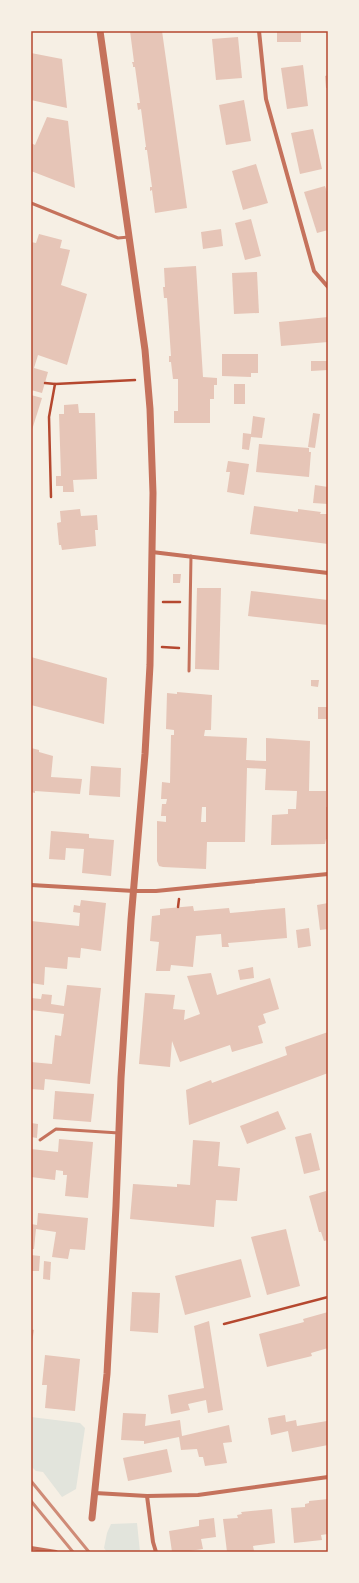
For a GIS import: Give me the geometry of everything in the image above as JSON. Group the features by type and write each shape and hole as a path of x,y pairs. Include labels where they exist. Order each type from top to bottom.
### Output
{"street":[{"path":"92,1518 107,1374 122,1055 145,754 151,647 153,493 148,380 145,350 100,31"},
{"path":"259,31 266,99 314,271 328,287"},
{"path":"152,552 328,573"},
{"path":"31,885 156,891 328,874"},
{"path":"95,1493 147,1496 198,1495 328,1478"},
{"path":"147,1496 153,1542 156,1552"},
{"path":"31,1548 56,1552"}],"lane":[{"path":"31,203 118,238 129,237"},
{"path":"189,670 191,556"},
{"path":"40,1140 56,1129 119,1133"}],"path":[{"path":"45,383 55,384 148,380"},
{"path":"51,498 49,417 55,384"},
{"path":"151,602 190,602"},
{"path":"151,647 190,648"},
{"path":"224,1324 328,1297"}],"shaded area":[{"path":"31,1417 80,1423 85,1428 76,1489 62,1497 43,1472 36,1471 31,1466"},
{"path":"137,1523 140,1552 107,1552 104,1548 107,1533 111,1524"}],"building":[{"path":"130,31 162,31 187,208 155,213 152,190 150,191 150,187 152,187 147,150 145,150 146,147 141,109 138,110 137,103 140,103 135,67 133,67 132,62 134,62"},
{"path":"277,31 301,31 301,42 277,42"},
{"path":"238,37 242,78 216,80 212,39"},
{"path":"31,53 62,59 67,108 31,100"},
{"path":"303,65 308,106 287,109 281,68"},
{"path":"328,75 328,88 326,88 325,76"},
{"path":"244,100 251,141 226,145 219,105"},
{"path":"47,117 68,121 75,188 31,171 31,143 35,145"},
{"path":"313,129 322,169 300,174 291,133"},
{"path":"256,164 268,203 243,210 232,171"},
{"path":"325,186 328,195 328,230 317,233 304,192"},
{"path":"251,219 261,256 245,260 235,223"},
{"path":"221,229 223,246 203,249 201,232"},
{"path":"39,234 62,240 60,248 70,250 61,285 87,294 67,365 38,355 34,368 48,372 42,393 31,390 31,242 36,243"},
{"path":"196,266 203,377 217,378 217,385 214,385 214,399 210,399 210,423 174,423 174,411 178,411 178,379 173,379 171,362 169,362 169,356 171,356 167,298 164,298 163,287 165,287 164,268"},
{"path":"257,272 259,313 234,314 232,273"},
{"path":"328,317 328,342 281,346 279,322"},
{"path":"222,354 258,354 258,373 251,373 251,377 222,376"},
{"path":"311,361 328,361 328,370 311,371"},
{"path":"234,384 245,384 245,404 234,404"},
{"path":"31,395 42,398 31,433"},
{"path":"78,404 79,413 95,413 97,479 73,480 74,492 63,492 63,486 56,486 56,476 61,476 59,414 64,414 64,405"},
{"path":"313,413 320,414 315,448 308,447"},
{"path":"253,416 265,418 262,438 251,437 249,450 242,449 243,433 251,434"},
{"path":"259,444 309,448 309,452 311,452 309,477 256,472"},
{"path":"228,461 249,464 244,495 227,492 230,472 226,472"},
{"path":"315,485 328,487 328,504 313,503"},
{"path":"254,506 298,512 298,509 321,512 320,514 328,514 328,544 250,534"},
{"path":"80,509 81,516 97,515 98,530 95,530 96,546 62,550 61,545 59,545 57,523 61,522 60,511"},
{"path":"173,574 181,574 180,583 173,583"},
{"path":"197,588 221,588 219,670 195,669"},
{"path":"251,591 328,600 328,625 248,616"},
{"path":"31,657 107,678 104,724 31,705"},
{"path":"311,680 319,680 318,687 311,686"},
{"path":"177,692 212,695 211,730 205,730 204,736 247,738 246,760 266,761 266,738 310,741 309,791 326,791 326,807 328,807 328,839 326,839 325,844 271,845 272,815 288,814 288,809 296,809 297,791 265,790 266,769 247,768 245,842 207,842 206,869 159,866 157,861 157,821 166,822 166,816 161,816 162,804 166,804 167,799 161,799 162,782 170,783 171,735 174,735 174,730 166,729 167,693 177,694","holes":["202,807 206,807 206,822 201,822"]},
{"path":"318,707 328,707 328,719 318,719"},
{"path":"31,748 53,756 51,777 82,779 80,794 31,792"},
{"path":"91,766 121,768 120,797 89,795"},
{"path":"51,831 89,834 89,838 114,840 111,876 82,873 84,849 66,848 65,860 49,859"},
{"path":"81,900 106,903 101,951 81,948 80,958 68,957 67,969 45,967 44,985 31,983 31,921 79,926 80,913 73,912 74,905 80,906"},
{"path":"328,903 328,929 320,930 317,905"},
{"path":"193,906 194,911 229,908 230,913 285,908 287,938 228,943 229,947 222,947 221,934 196,936 193,967 171,965 170,971 156,971 159,942 150,941 152,916 160,915 160,909"},
{"path":"309,928 311,946 298,948 296,930"},
{"path":"253,967 254,978 240,980 238,970"},
{"path":"211,973 217,995 270,978 279,1009 263,1014 266,1023 258,1026 263,1043 232,1052 230,1045 180,1062 172,1041 170,1067 139,1064 145,993 175,995 173,1009 185,1010 184,1020 200,1014 187,976"},
{"path":"67,985 101,988 90,1084 45,1079 44,1090 31,1089 31,1062 52,1064 55,1035 61,1036 64,1014 31,1010 31,998 41,999 42,994 52,995 51,1004 64,1006"},
{"path":"328,1032 328,1073 189,1125 186,1090 211,1080 212,1083 287,1055 285,1047"},
{"path":"55,1091 94,1094 91,1122 53,1119"},
{"path":"278,1111 286,1129 247,1144 240,1126"},
{"path":"31,1123 38,1124 37,1138 31,1137"},
{"path":"311,1133 320,1170 304,1174 295,1137"},
{"path":"59,1139 93,1142 88,1198 65,1196 67,1175 63,1175 63,1171 56,1170 55,1180 31,1177 31,1149 58,1152"},
{"path":"193,1140 220,1142 218,1166 240,1168 237,1201 216,1200 214,1227 130,1219 133,1184 177,1187 177,1184 190,1185"},
{"path":"326,1191 328,1199 328,1240 324,1241 321,1232 319,1232 309,1196"},
{"path":"38,1213 88,1218 85,1250 70,1249 68,1259 52,1257 56,1232 36,1229 34,1249 31,1249 31,1224 37,1225"},
{"path":"286,1229 300,1286 267,1295 251,1237"},
{"path":"31,1255 40,1256 39,1271 31,1271"},
{"path":"241,1259 251,1297 185,1315 175,1276"},
{"path":"44,1261 51,1262 50,1280 43,1279"},
{"path":"132,1292 160,1293 158,1333 130,1331"},
{"path":"328,1312 328,1348 311,1353 312,1356 267,1367 259,1334 304,1322 303,1319"},
{"path":"209,1321 223,1410 208,1413 206,1400 188,1404 190,1410 171,1414 168,1395 204,1388 194,1326"},
{"path":"31,1329 34,1330 32,1342 31,1342"},
{"path":"45,1355 80,1359 75,1411 45,1408 47,1385 42,1385"},
{"path":"123,1413 146,1414 145,1426 180,1420 182,1436 229,1425 232,1442 223,1443 227,1463 205,1466 203,1457 199,1457 197,1449 181,1450 179,1437 144,1444 144,1441 121,1440"},
{"path":"285,1415 286,1422 296,1420 297,1426 327,1421 328,1445 292,1452 288,1431 271,1435 268,1418"},
{"path":"167,1449 172,1472 128,1481 123,1458"},
{"path":"328,1499 328,1534 321,1535 322,1540 294,1543 291,1508 305,1507 305,1504 309,1503 309,1501"},
{"path":"272,1509 275,1543 253,1546 254,1551 227,1552 223,1519 238,1518 237,1515 242,1514 241,1512"},
{"path":"214,1518 216,1537 201,1539 203,1549 189,1552 172,1552 169,1531 199,1526 199,1520"}],"railway":[{"path":"31,1481 89,1552"},
{"path":"31,1501 73,1552"}]}
